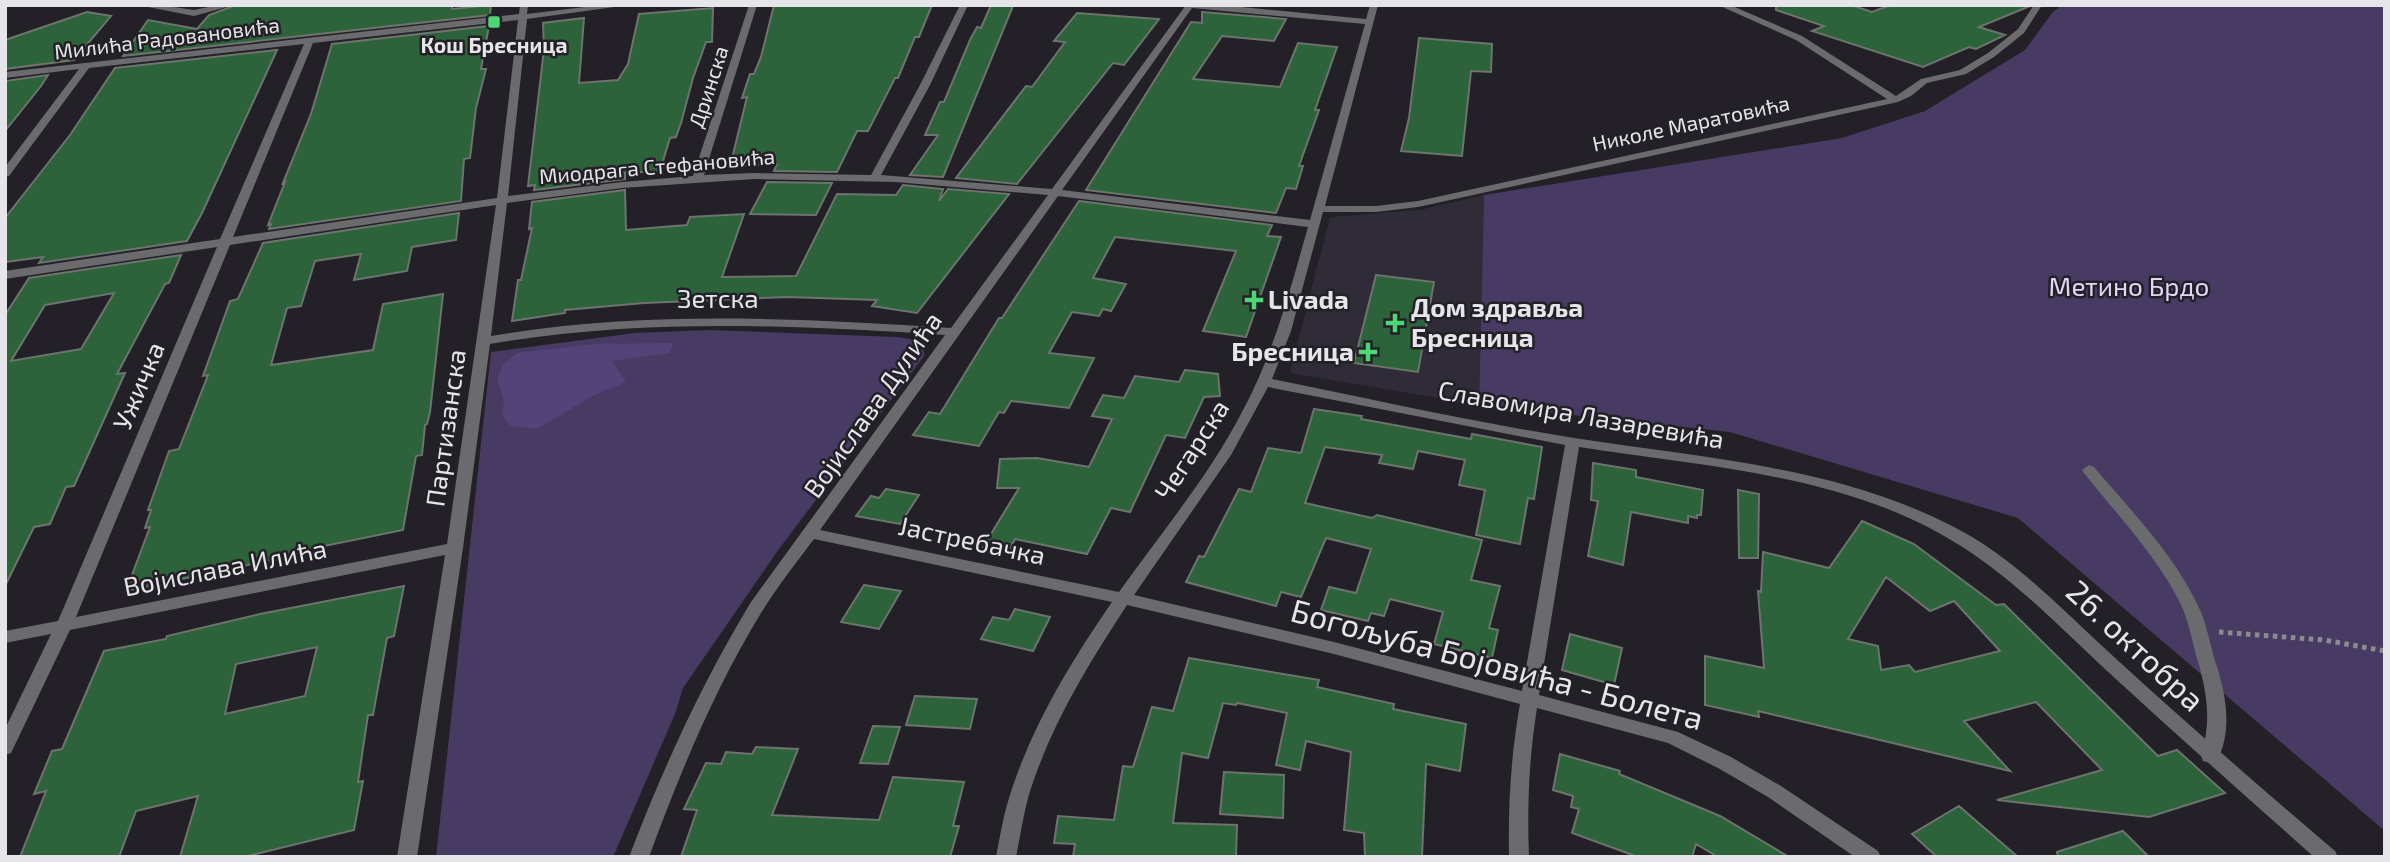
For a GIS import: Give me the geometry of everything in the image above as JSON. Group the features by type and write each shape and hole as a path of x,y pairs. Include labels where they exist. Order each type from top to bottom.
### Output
{"street":[{"path":"142,5 194,13 230,5"},
{"name":"Милића Радовановића","path":"5,75 310,40 523,11 625,5"},
{"name":"Дринска","path":"697,178 753,5"},
{"path":"875,176 925,85 964,5"},
{"path":"1191,5 1370,22"},
{"name":"Војислава Дулића","path":"639,857 675,760 731,648 757,606 813,533 1054,191 1191,5"},
{"name":"Чегарска","path":"1006,857 1028,772 1048,718 1122,598 1225,454 1265,382 1285,331 1374,5"},
{"path":"1722,5 1799,38 1895,100"},
{"name":"Николе Маратовића","path":"1320,209 1376,209 1418,204 1895,100 1908,94 1924,81 1963,72 1991,55 2021,31 2038,5"},
{"path":"1738,12 1753,7"},
{"name":"Партизанска","path":"407,857 455,548 502,200 523,11"},
{"name":"Ужичка","path":"5,748 64,625 310,40"},
{"path":"5,174 88,65"},
{"name":"Миодрага Стефановића","path":"5,275 502,200 697,178 875,176 1054,191 1314,224"},
{"name":"Зетска","path":"482,341 592,326 692,321 795,322 956,332"},
{"name":"Славомира Лазаревића","path":"1265,382 1573,442 1757,469 1853,490 1886,503"},
{"path":"1519,857 1520,782 1530,698 1573,442"},
{"path":"2089,470 2168,572 2190,607 2214,682 2218,708 2217,737 2210,756"},
{"name":"26. октобра","path":"1886,503 1956,534 2015,576 2210,756 2328,857"},
{"name":"Јастребачка","path":"813,533 1122,598"},
{"name":"Војислава Илића","path":"5,637 455,548"},
{"name":"Богољуба Бојовића - Болета","path":"1122,598 1530,698 1672,737 1721,759 1800,807 1871,857"}],"path":[{"path":"2197,631 2324,640 2385,651"}],"shaded area":[{"path":"1484,195 1479,405 1290,373 1330,217 1420,210"},
{"path":"673,343 670,353 612,361 626,382 594,395 537,429 511,426 502,415 504,400 497,378 503,365 517,353 595,344"}],"green space":[{"name":"Метино Брдо","path":"2062,5 2385,5 2385,831 2018,518 1730,432 1479,405 1484,195 1842,138 1925,111 2025,50 2052,13"},
{"path":"709,330 897,337 924,341 924,356 779,549 683,688 675,714 613,857 436,857 491,352 635,333"}],"building":[{"path":"236,5 452,5 452,9 491,5 490,15 123,56 148,20 197,29 209,15"},
{"path":"774,5 932,5 919,37 915,37 898,78 895,78 868,131 857,131 837,172 774,171 777,164 730,167 747,97 742,98 750,74 754,74 761,57"},
{"path":"991,5 1013,6 943,177 910,175 938,135 925,135 940,102 944,102 970,40 977,27 981,28"},
{"path":"1776,5 1851,5 1872,12 1891,5 2030,6 1979,27 2005,35 1976,49 1969,47 1923,67 1812,31 1824,26 1776,10"},
{"path":"713,8 712,42 706,42 681,123 676,137 670,138 660,171 625,173 625,179 534,190 535,185 528,186 544,49 543,23 584,18 579,83 618,80 628,64 639,14"},
{"path":"87,12 111,16 74,60 5,69 5,40"},
{"path":"1202,12 1286,19 1274,41 1222,36 1193,79 1280,87 1298,43 1337,47 1315,110 1319,110 1299,166 1303,166 1296,189 1286,188 1276,213 1086,190 1191,22 1202,23"},
{"path":"1077,13 1159,19 1124,65 1113,63 1017,184 956,178 1026,86 1032,87 1065,42 1054,41"},
{"path":"489,26 481,69 486,69 476,108 470,158 464,159 461,201 269,229 271,224 268,225 285,182 283,183 311,114 332,44"},
{"path":"1419,38 1492,44 1491,72 1471,71 1462,156 1401,151 1409,118"},
{"path":"277,50 187,241 39,263 43,257 5,262 5,218 70,135 115,68"},
{"path":"48,75 41,86 5,131 5,81"},
{"path":"767,182 832,183 816,215 750,214"},
{"path":"903,185 943,189 939,201 948,189 1009,194 917,313 872,306 877,300 788,297 644,303 565,310 565,313 512,321 518,280 521,280 532,228 529,229 532,202 625,190 626,230 687,225 690,217 744,214 722,277 796,276 837,194 896,195"},
{"path":"1079,201 1272,225 1267,236 1281,237 1246,337 1203,331 1236,251 1115,237 1093,278 1126,284 1111,311 1103,309 1099,316 1072,312 1049,353 1094,358 1069,408 1011,401 1004,413 999,412 979,446 913,435 929,412 940,414 999,318 1002,318"},
{"path":"459,213 456,240 412,247 407,271 354,280 361,254 315,261 301,306 287,308 271,365 373,350 383,304 443,294 430,412 425,425 422,455 416,456 403,530 126,591 150,527 145,528 151,510 148,510 169,451 179,449 208,375 203,376 230,301 238,299 263,243"},
{"path":"181,255 169,283 165,284 117,374 125,373 74,486 66,487 50,524 34,527 5,586 5,315 29,278","holes":["114,293 81,349 11,361 45,305"]},
{"name":"Дом здравља Бресница","path":"1376,275 1434,282 1418,372 1354,363"},
{"path":"1185,370 1218,374 1220,396 1204,397 1185,438 1166,435 1130,512 1111,508 1087,554 1015,539 1008,552 983,547 1019,488 997,488 1000,459 1037,458 1089,467 1112,419 1092,416 1103,395 1124,398 1135,376 1179,382"},
{"path":"1314,409 1362,416 1361,419 1471,439 1472,434 1542,447 1534,499 1528,498 1520,544 1476,535 1485,490 1459,485 1465,460 1418,451 1413,469 1379,463 1382,455 1325,447 1305,503 1372,518 1377,515 1482,540 1471,580 1500,586 1489,628 1498,630 1492,658 1434,644 1443,612 1390,599 1384,616 1371,613 1368,621 1321,610 1329,587 1356,593 1371,549 1326,538 1301,597 1281,592 1276,606 1186,582 1199,556 1204,557 1239,489 1251,492 1268,448 1301,453"},
{"path":"1593,463 1636,470 1636,477 1703,490 1701,515 1697,515 1697,518 1688,516 1688,523 1631,512 1623,565 1588,556 1598,501 1591,500"},
{"path":"886,489 919,495 900,524 856,516 871,496 879,498"},
{"path":"1738,490 1759,494 1758,558 1739,558"},
{"path":"1862,521 1914,544 1996,605 2004,604 2158,756 2177,750 2225,793 2149,817 1997,800 2102,770 2036,702 1964,721 2010,771 1758,711 1759,717 1705,705 1705,656 1764,668 1758,591 1761,592 1763,552 1829,568","holes":["1886,577 1930,611 1954,601 2000,651 1915,672 1909,665 1881,670 1878,646 1848,639"]},
{"path":"864,585 901,591 879,629 841,622"},
{"path":"404,586 394,636 387,638 373,715 368,715 358,782 363,781 354,830 244,857 180,857 198,796 136,811 119,857 20,857 46,791 34,794 52,751 62,749 104,651 166,639 167,636 260,614","holes":["317,647 305,696 225,714 236,664"]},
{"path":"1015,609 1050,617 1033,651 981,639 993,617 1009,620"},
{"path":"1570,634 1622,648 1614,685 1562,670"},
{"path":"1189,658 1319,680 1317,687 1394,704 1393,709 1466,724 1460,771 1426,764 1422,857 1365,857 1364,833 1344,830 1351,752 1306,741 1300,770 1276,765 1287,713 1237,703 1223,703 1208,758 1182,753 1173,823 1237,825 1236,857 1073,857 1075,844 1054,843 1058,816 1114,820 1123,766 1133,767 1152,707 1173,711"},
{"path":"915,696 977,699 970,729 906,725"},
{"path":"873,726 900,727 888,764 860,763"},
{"path":"756,747 798,749 772,815 879,820 893,777 964,782 953,826 959,826 950,857 681,857 697,810 684,809 706,763 721,764 726,752 752,754"},
{"path":"1560,754 1620,771 1619,774 1720,816 1789,857 1718,857 1696,844 1692,857 1638,857 1572,833 1579,809 1571,807 1573,796 1553,790"},
{"path":"1224,772 1284,775 1283,818 1220,814"},
{"path":"1959,806 2018,857 1937,857 1912,834"},
{"path":"2123,831 2149,857 2058,857 2057,852"}],"place":[{"name":"Кош Бресница","path":"494,22"},
{"name":"Livada","path":"1254,300"},
{"name":"Дом здравља Бресница","path":"1395,323"},
{"name":"Бресница","path":"1368,352"}]}
